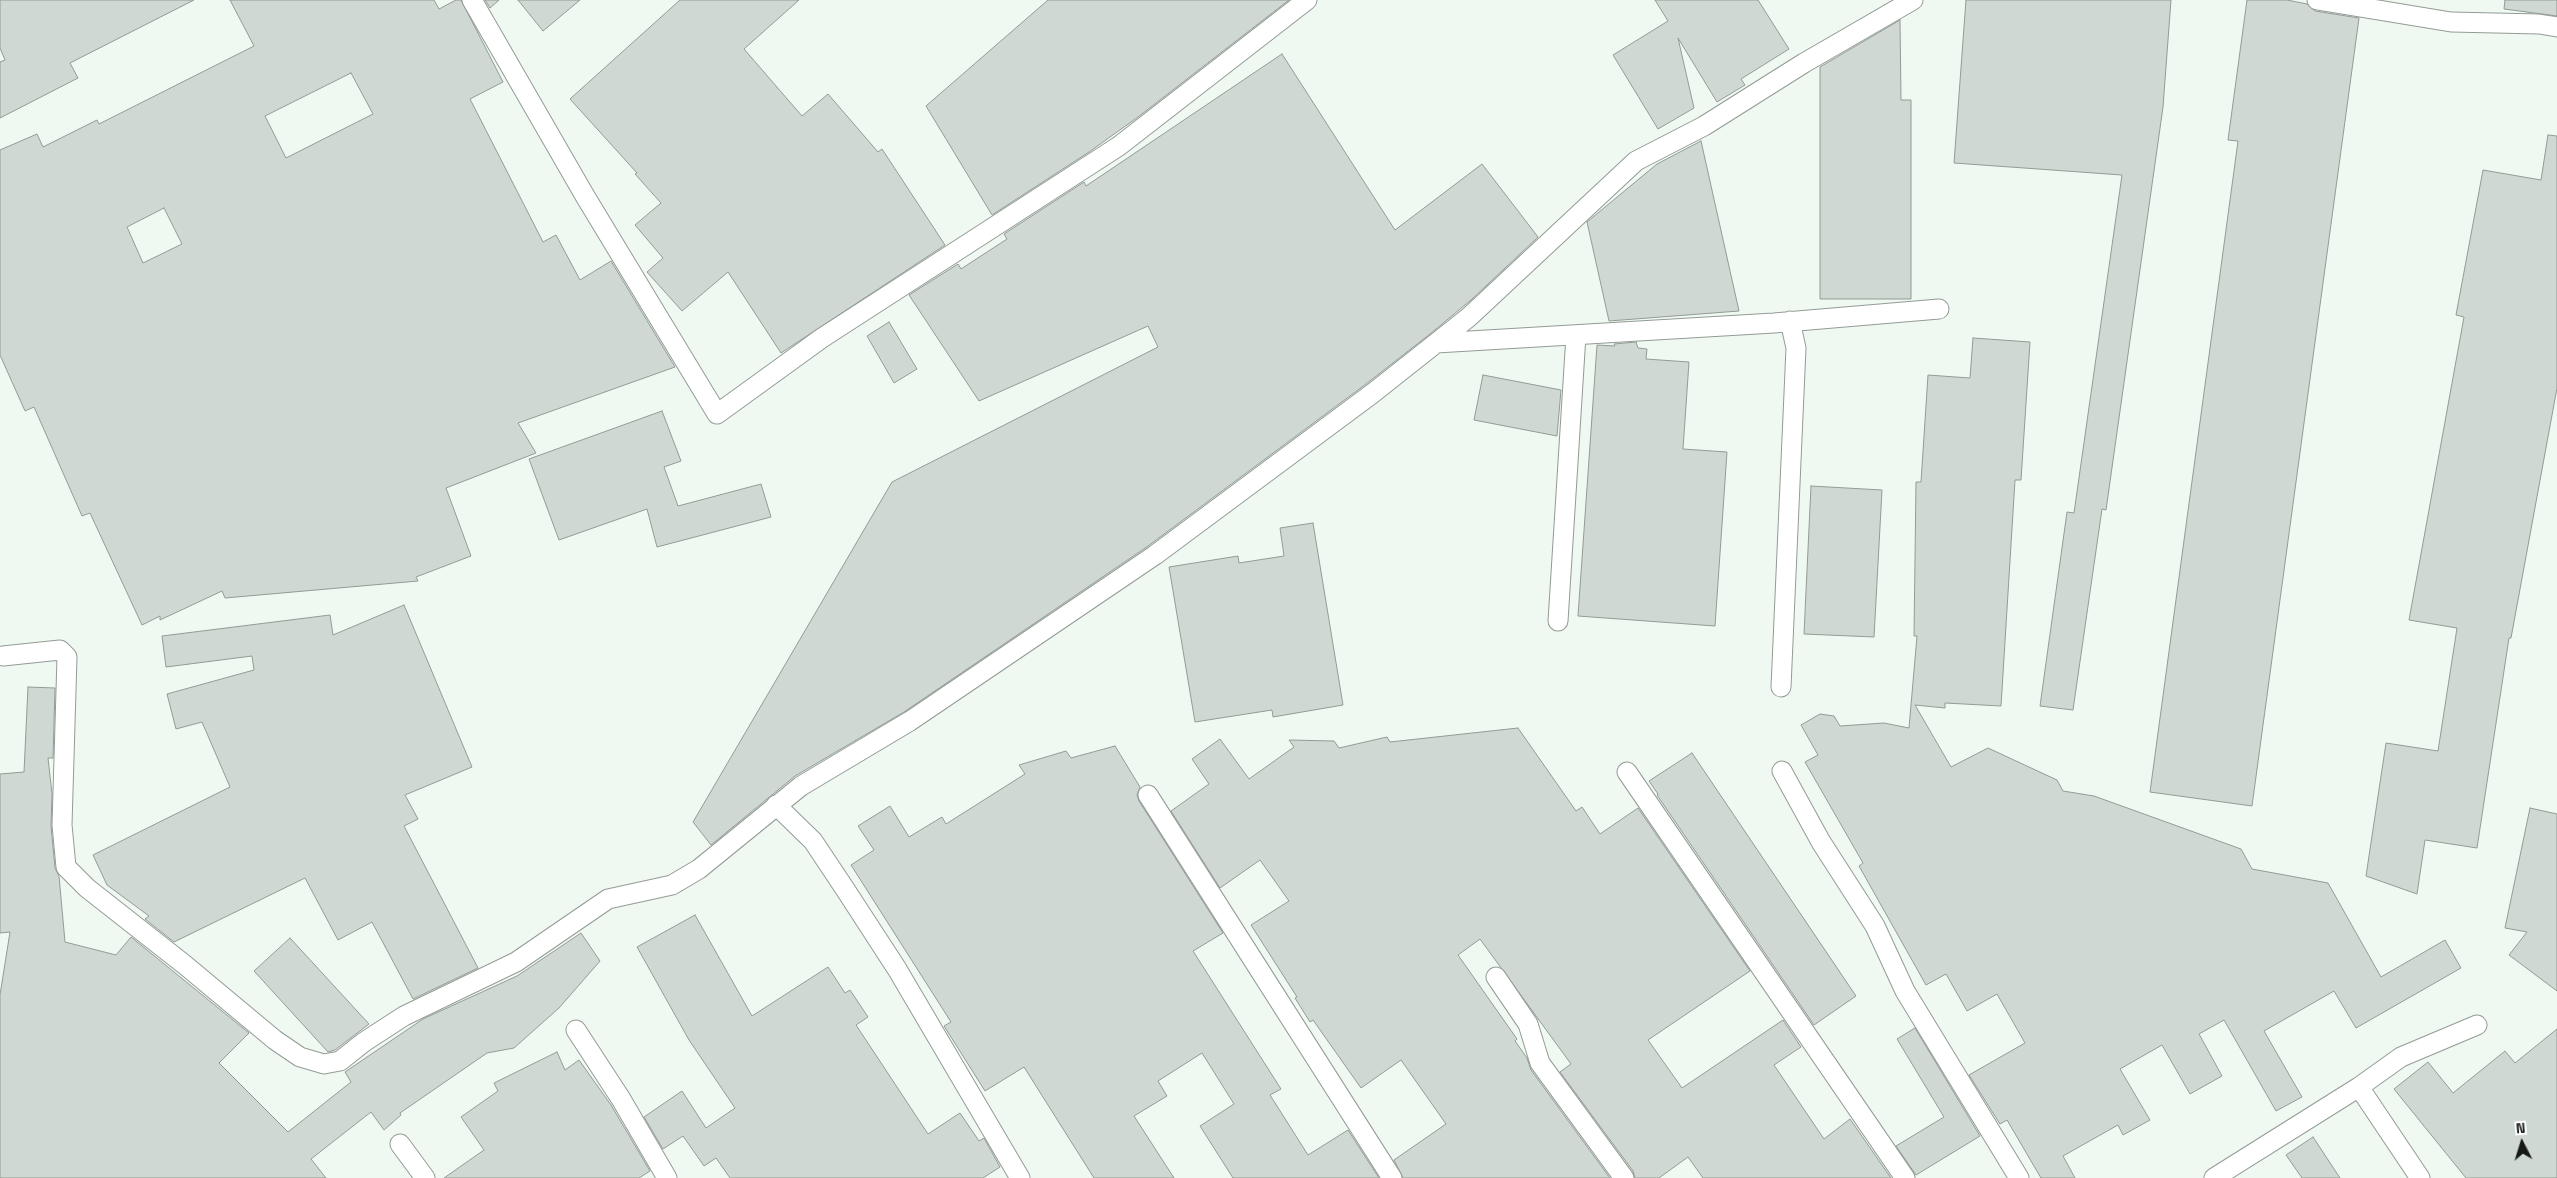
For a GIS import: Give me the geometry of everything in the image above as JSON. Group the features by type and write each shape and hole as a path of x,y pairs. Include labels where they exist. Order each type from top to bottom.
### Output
{"street":[{"path":"472,0 585,196 717,414 822,338 1118,146 1307,0"},
{"path":"1,654 60,650 67,657 62,825 66,867 86,888 185,965 275,1040 300,1057 324,1064 340,1061 364,1042 404,1016 516,962 608,899 672,885 719,854 801,786 910,721 1155,555 1373,393 1469,317 1636,161 1704,126 1804,63 1913,0"},
{"path":"2317,0 2451,22 2539,24 2557,27"},
{"path":"1436,343 1790,321 1939,309"},
{"path":"1781,687 1796,348 1790,321"},
{"path":"1558,621 1576,335"},
{"path":"1782,771 1821,842 1875,926 1905,991 2019,1178"},
{"path":"1628,772 1905,1178"},
{"path":"1148,795 1392,1178"},
{"path":"776,805 813,841 897,969 1020,1178"},
{"path":"1496,977 1528,1024 1540,1063 1624,1178"},
{"path":"2214,1178 2359,1087 2401,1057 2476,1025"},
{"path":"576,1030 621,1099 667,1178"},
{"path":"2359,1087 2420,1178"},
{"path":"400,1144 425,1178"}],"building":[{"path":"0,0 194,0 70,63 78,78 0,118 0,62 5,60 0,48"},
{"path":"230,0 434,0 439,9 456,0 461,0 503,82 470,99 543,242 556,235 580,280 611,261 675,367 518,423 536,453 446,488 471,556 416,577 418,581 225,598 222,591 160,620 160,616 142,625 90,513 82,516 34,407 25,411 0,355 0,150 37,134 43,147 97,120 99,124 254,46","holes":["351,73 373,114 286,158 265,116","164,208 182,244 143,263 127,227"]},
{"path":"485,0 499,0 490,8"},
{"path":"518,0 580,0 543,31"},
{"path":"680,0 799,0 744,49 802,116 828,94 878,152 882,149 945,245 781,353 728,272 682,311 647,272 663,258 635,225 661,203 635,174 637,173 570,99"},
{"path":"1048,0 1289,0 1138,117 1089,152 992,215 926,106"},
{"path":"1655,0 1758,0 1789,49 1741,79 1745,85 1717,102 1678,38 1694,108 1658,129 1613,55 1668,21"},
{"path":"1966,0 2171,0 2163,107 2106,510 2102,509 2073,710 2040,706 2067,512 2074,513 2122,175 1954,163"},
{"path":"2247,0 2287,0 2307,4 2315,11 2359,18 2252,806 2150,792 2238,141 2228,140"},
{"path":"2505,0 2557,0 2557,16 2504,9"},
{"path":"1900,20 1901,100 1911,100 1911,299 1820,299 1820,67"},
{"path":"1282,54 1395,230 1482,164 1538,237 1471,300 1430,334 1366,384 1148,546 904,712 795,776 711,845 693,822 892,482 1158,347 1148,326 979,401 909,295 958,264 961,269 1007,239 1004,234 1084,182 1086,186"},
{"path":"2548,135 2557,136 2557,388 2511,638 2509,638 2477,848 2425,840 2417,894 2366,876 2386,743 2438,751 2457,628 2409,620 2464,317 2456,315 2483,170 2541,180"},
{"path":"1701,141 1739,311 1609,321 1587,222 1657,164"},
{"path":"889,322 917,369 894,383 867,336"},
{"path":"1973,338 2030,342 2021,480 2015,480 2001,706 1945,703 1945,708 1915,705 1951,767 1988,748 2057,780 2063,791 2094,796 2241,849 2252,869 2328,883 2381,977 2445,940 2461,968 2356,1028 2334,991 2264,1031 2302,1097 2276,1111 2224,1020 2199,1034 2222,1076 2190,1094 2162,1045 2120,1069 2150,1120 2123,1135 2118,1125 2063,1156 2075,1178 2041,1178 2007,1120 2000,1124 1969,1075 2025,1043 1997,994 1967,1011 1946,974 1926,985 1859,866 1863,863 1805,762 1818,755 1801,725 1820,714 1834,716 1840,726 1884,723 1909,728 1917,636 1914,636 1916,482 1921,482 1928,375 1970,378"},
{"path":"1636,342 1638,348 1647,349 1646,359 1689,362 1683,449 1727,452 1715,626 1578,616 1597,345 1615,346 1614,344"},
{"path":"1483,375 1561,390 1557,436 1474,420"},
{"path":"662,411 681,461 664,467 678,506 761,484 771,517 657,547 647,509 559,540 529,459"},
{"path":"1811,486 1882,490 1874,637 1804,634"},
{"path":"1313,523 1343,705 1273,717 1272,710 1195,722 1169,567 1238,556 1239,563 1284,556 1280,528"},
{"path":"404,605 472,767 405,795 418,819 404,826 478,968 413,999 372,922 338,940 305,878 174,942 145,919 149,916 107,885 93,855 230,787 202,722 176,729 167,694 254,670 252,656 166,667 162,636 330,615 333,635"},
{"path":"28,687 55,688 53,758 48,758 52,794 51,826 55,868 59,876 65,942 116,955 131,937 249,1033 219,1063 288,1132 351,1082 345,1072 423,1019 517,976 581,933 600,961 559,1008 514,1048 487,1053 400,1113 401,1115 384,1130 371,1112 311,1159 326,1178 0,1178 0,995 10,932 0,933 0,774 24,772"},
{"path":"1518,728 1576,811 1582,807 1600,834 1638,808 1750,971 1648,1040 1682,1088 1783,1020 1801,1047 1774,1065 1824,1139 1850,1119 1891,1178 1703,1178 1688,1157 1659,1178 1635,1178 1633,1171 1560,1072 1571,1064 1480,939 1458,955 1517,1039 1515,1041 1527,1058 1531,1070 1610,1178 1403,1178 1394,1160 1446,1124 1401,1060 1361,1088 1313,1020 1310,1022 1295,998 1297,997 1251,925 1289,901 1260,860 1220,888 1171,811 1209,784 1192,759 1220,739 1249,779 1294,747 1289,740 1334,741 1339,748 1387,737 1390,742"},
{"path":"1115,746 1140,787 1137,795 1139,801 1223,933 1193,951 1281,1089 1270,1095 1308,1155 1348,1130 1379,1178 1233,1178 1200,1126 1234,1104 1202,1053 1158,1081 1167,1096 1134,1116 1174,1178 1094,1178 1024,1067 985,1091 944,1026 951,1022 851,865 874,850 858,826 890,806 909,837 942,817 946,824 1025,774 1019,765 1066,751 1071,758"},
{"path":"1692,753 1856,996 1814,1025 1649,781"},
{"path":"2530,808 2557,814 2557,991 2509,955 2527,932 2505,928"},
{"path":"695,915 752,1016 828,967 845,993 850,990 868,1017 856,1025 928,1134 960,1113 979,1141 984,1138 1000,1167 983,1178 730,1178 716,1158 704,1166 683,1136 663,1149 644,1117 682,1091 706,1128 735,1108 689,1040 637,947"},
{"path":"290,938 369,1024 335,1050 328,1052 254,971"},
{"path":"1915,1028 1980,1136 1916,1175 1896,1146 1944,1117 1897,1039"},
{"path":"2557,1029 2557,1178 2466,1178 2394,1089 2428,1062 2453,1093 2505,1051 2515,1063"},
{"path":"557,1052 565,1070 579,1060 611,1105 650,1171 639,1178 444,1178 484,1150 461,1117 498,1091 494,1083"},
{"path":"2313,1137 2340,1178 2302,1178 2286,1155"}]}
